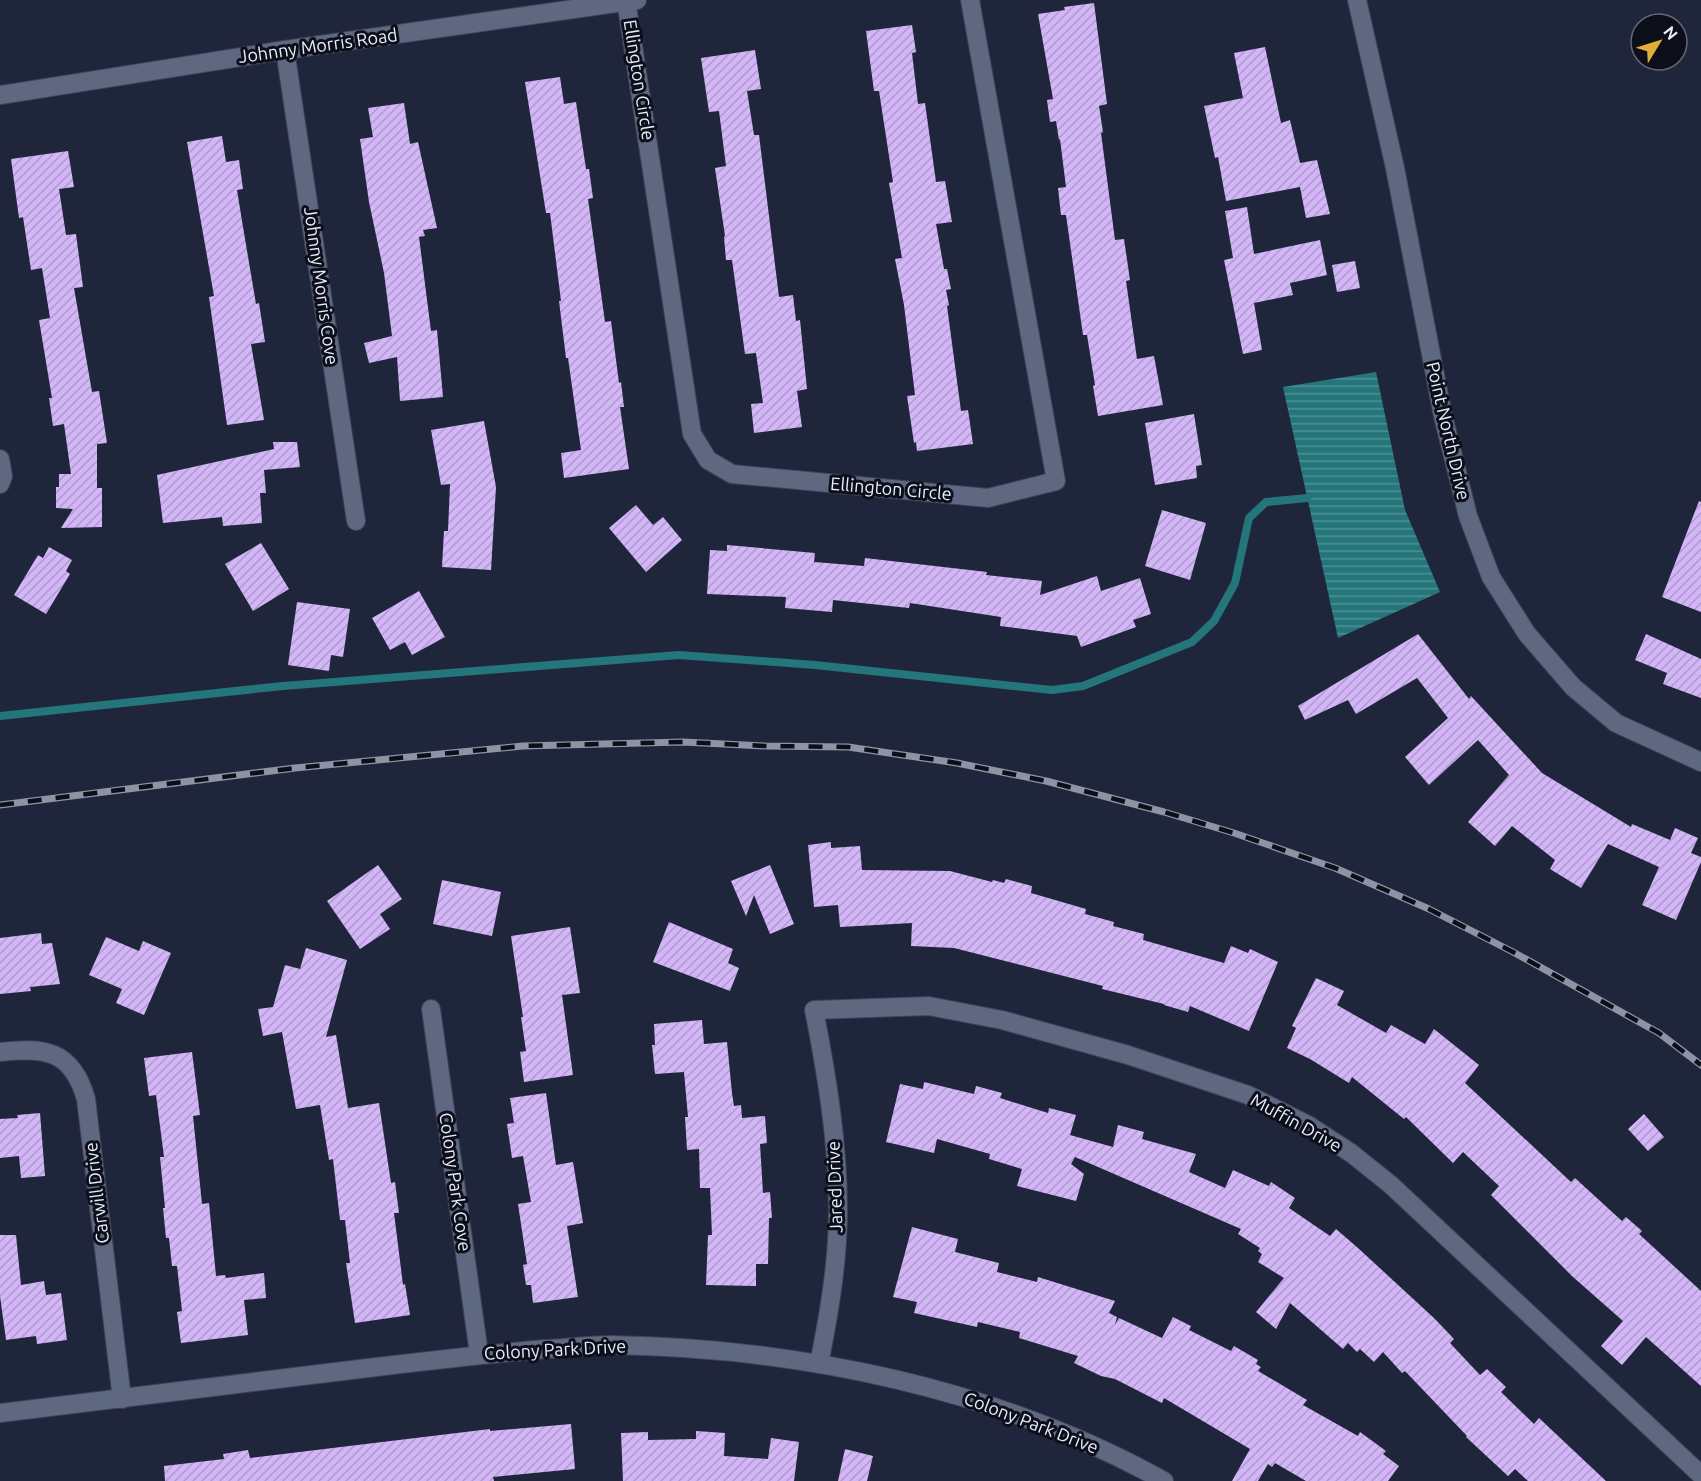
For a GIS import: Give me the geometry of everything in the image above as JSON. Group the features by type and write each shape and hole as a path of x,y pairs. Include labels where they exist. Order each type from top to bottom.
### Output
{"street":[{"name":"Ellington Circle","path":"630,0 692,434 708,460 732,474 988,498 1056,481 970,0"},
{"name":"Johnny Morris Road","path":"0,95 285,50 630,0"},
{"name":"Point North Drive","path":"1357,0 1395,168 1443,416 1468,516 1491,577 1527,634 1573,687 1616,723 1701,762"},
{"name":"Johnny Morris Cove","path":"285,50 356,521"},
{"path":"0,459 3,477 0,484"},
{"name":"Muffin Drive","path":"814,1010 929,1006 1002,1020 1128,1055 1237,1092 1308,1125 1351,1153 1391,1185 1701,1475"},
{"name":"Colony Park Cove","path":"431,1009 479,1354"},
{"name":"Jared Drive","path":"814,1010 827,1080 834,1139 838,1210 831,1302 819,1364"},
{"name":"Carwill Drive","path":"0,1052 28,1049 54,1054 74,1071 81,1084 87,1110 122,1398"},
{"name":"Colony Park Drive","path":"0,1413 479,1354 610,1345 728,1352 819,1364 947,1392 1038,1422 1126,1460 1164,1481"}],"shaded area":[{"path":"1376,372 1405,510 1440,592 1338,638 1283,387"}],"building":[{"path":"1094,3 1107,104 1099,106 1103,132 1101,133 1115,240 1124,239 1130,280 1126,281 1137,359 1154,356 1163,405 1098,416 1087,335 1083,335 1066,215 1061,215 1058,188 1066,187 1056,121 1050,122 1047,100 1053,99 1038,14 1065,10 1064,7"},
{"path":"912,25 916,52 912,53 918,104 925,103 936,182 945,181 952,222 936,224 944,269 947,269 951,289 946,290 949,305 947,306 961,411 968,410 973,444 917,451 907,396 915,395 904,305 895,259 902,258 889,183 893,182 879,91 874,91 866,31"},
{"path":"1265,47 1281,123 1290,120 1300,163 1317,160 1330,214 1306,218 1300,187 1226,201 1218,157 1215,158 1204,106 1243,98 1234,53"},
{"path":"755,50 761,89 747,91 754,135 759,135 779,297 793,295 796,321 800,320 807,389 797,391 802,427 754,433 751,404 763,403 756,353 745,354 732,260 726,260 725,236 715,168 726,166 719,111 709,112 701,58"},
{"path":"560,77 564,104 576,102 586,169 589,169 593,198 588,199 605,322 611,321 619,383 621,382 624,407 620,407 629,469 564,478 561,453 581,450 568,358 566,358 550,213 546,213 525,82"},
{"path":"404,103 410,144 418,142 437,228 423,230 425,236 419,237 431,331 437,330 443,397 400,401 397,357 369,363 364,343 392,336 384,273 369,202 360,139 373,137 368,108"},
{"path":"222,136 226,162 239,160 243,189 237,190 256,304 259,303 265,342 251,344 264,420 227,425 209,297 214,296 187,142"},
{"path":"68,151 74,187 59,189 66,235 76,234 83,287 74,288 92,392 99,391 107,443 97,444 97,488 102,488 102,527 61,528 73,509 56,508 56,487 59,487 59,474 71,474 64,424 53,426 49,398 52,398 39,320 50,318 42,268 31,270 23,217 19,218 11,159"},
{"path":"1247,207 1254,254 1320,240 1327,275 1290,283 1293,295 1254,303 1262,350 1243,354 1224,260 1233,258 1225,211"},
{"path":"1355,261 1360,288 1337,292 1332,265"},
{"path":"1194,414 1202,465 1196,466 1197,478 1155,485 1145,423"},
{"path":"484,421 496,487 491,570 442,567 444,531 448,531 450,484 441,485 431,430"},
{"path":"273,442 297,442 300,467 264,470 266,493 260,493 262,523 223,526 222,517 163,523 157,475 274,449"},
{"path":"1699,501 1701,502 1701,612 1662,597"},
{"path":"636,505 653,525 663,517 682,540 646,572 609,528"},
{"path":"1162,510 1206,523 1190,580 1145,566"},
{"path":"261,543 289,589 253,611 225,564"},
{"path":"727,545 815,553 814,562 864,566 865,558 987,572 986,575 1042,581 1040,595 1097,576 1101,591 1140,578 1151,614 1133,620 1136,627 1081,647 1077,636 1000,626 1001,617 910,603 909,608 833,600 832,612 785,608 786,597 707,594 710,550 727,551"},
{"path":"49,547 72,560 66,571 70,574 46,614 14,595 38,555 43,558"},
{"path":"419,591 445,637 412,655 405,642 390,650 372,618"},
{"path":"297,602 350,609 343,657 331,655 329,671 288,665"},
{"path":"1418,634 1469,699 1471,696 1542,773 1631,827 1632,824 1670,840 1675,828 1698,838 1691,853 1701,857 1701,862 1676,920 1642,905 1659,867 1608,844 1581,888 1550,869 1555,860 1512,826 1495,846 1468,822 1509,775 1478,740 1429,785 1405,757 1448,718 1417,678 1356,714 1348,700 1305,720 1298,706"},
{"path":"1646,634 1701,659 1701,698 1663,684 1667,673 1635,660"},
{"path":"831,842 831,848 860,846 862,870 950,871 992,882 993,880 1004,883 1006,879 1032,886 1031,893 1086,909 1085,914 1114,922 1113,926 1144,934 1143,940 1224,963 1231,946 1248,953 1250,949 1278,962 1249,1031 1190,1006 1188,1012 1102,989 1103,986 954,948 911,946 912,923 840,927 838,905 814,907 808,845"},
{"path":"378,865 402,899 380,914 390,929 360,949 327,901"},
{"path":"770,865 794,924 770,934 754,895 746,916 731,881"},
{"path":"442,880 501,892 492,936 433,924"},
{"path":"669,922 733,949 728,963 739,968 730,991 653,962"},
{"path":"570,927 580,993 562,995 573,1075 524,1082 520,1052 526,1051 521,1017 523,1017 511,936"},
{"path":"41,933 42,944 52,943 60,984 30,987 31,991 0,994 0,938"},
{"path":"106,937 139,951 143,941 171,953 144,1015 116,1003 122,989 89,975"},
{"path":"306,948 347,960 326,1037 336,1035 348,1108 379,1103 391,1183 395,1182 399,1213 394,1213 403,1285 405,1284 410,1315 355,1323 346,1263 350,1263 345,1220 340,1220 333,1159 329,1160 320,1105 296,1109 282,1032 263,1036 258,1009 273,1007 285,965 300,969"},
{"path":"1316,978 1344,991 1337,1005 1386,1033 1391,1025 1425,1044 1434,1029 1479,1065 1465,1083 1571,1182 1575,1178 1622,1221 1626,1217 1642,1231 1639,1234 1701,1291 1701,1386 1646,1337 1622,1365 1601,1346 1623,1321 1573,1277 1491,1195 1499,1186 1463,1152 1453,1163 1406,1117 1404,1119 1352,1077 1349,1083 1287,1048 1296,1028 1292,1026"},
{"path":"702,1020 704,1044 727,1042 734,1106 741,1105 742,1118 765,1116 767,1143 760,1144 763,1193 770,1192 772,1218 769,1218 768,1264 756,1264 756,1286 706,1285 708,1235 712,1235 710,1188 700,1188 699,1149 687,1150 685,1117 688,1117 684,1072 655,1074 652,1045 655,1045 654,1024"},
{"path":"192,1052 200,1115 193,1116 202,1204 209,1203 216,1276 225,1275 226,1278 264,1273 266,1298 244,1300 248,1335 181,1343 177,1312 182,1311 177,1266 172,1266 169,1238 166,1238 160,1157 164,1157 156,1095 149,1096 144,1058"},
{"path":"924,1082 974,1094 976,1086 1002,1093 1000,1098 1048,1113 1049,1108 1076,1115 1070,1135 1113,1147 1118,1125 1144,1132 1142,1139 1196,1154 1189,1172 1225,1188 1233,1170 1269,1186 1271,1182 1295,1198 1289,1208 1330,1236 1336,1229 1358,1248 1435,1319 1454,1339 1450,1343 1480,1375 1487,1369 1506,1387 1501,1392 1534,1424 1539,1418 1606,1481 1528,1481 1515,1469 1508,1476 1466,1437 1405,1371 1402,1373 1383,1352 1374,1362 1360,1349 1357,1352 1348,1343 1343,1349 1290,1303 1276,1329 1256,1312 1284,1278 1258,1262 1262,1254 1258,1251 1260,1248 1238,1234 1241,1229 1075,1157 1071,1164 1084,1174 1076,1201 1017,1186 1022,1169 989,1159 990,1154 937,1139 934,1153 886,1142 900,1084 923,1089"},
{"path":"546,1093 556,1165 573,1162 583,1223 567,1226 578,1297 533,1303 531,1285 526,1285 523,1265 527,1264 518,1204 531,1202 523,1156 512,1158 507,1124 514,1123 510,1098"},
{"path":"40,1113 45,1176 21,1178 19,1156 0,1158 0,1119"},
{"path":"1644,1114 1664,1137 1648,1151 1628,1129"},
{"path":"912,1227 958,1239 955,1252 999,1263 997,1272 1037,1282 1038,1277 1115,1301 1109,1313 1117,1317 1115,1324 1119,1318 1162,1338 1173,1317 1191,1326 1189,1330 1231,1351 1234,1346 1258,1360 1256,1364 1261,1367 1258,1371 1307,1400 1303,1405 1358,1436 1360,1432 1386,1451 1383,1454 1399,1466 1388,1481 1306,1481 1275,1463 1272,1467 1268,1464 1258,1481 1232,1481 1250,1449 1164,1398 1162,1403 1115,1379 1101,1376 1074,1363 1078,1356 1019,1338 1020,1332 978,1322 977,1327 914,1313 917,1302 893,1297"},
{"path":"0,1235 16,1235 21,1285 44,1281 46,1295 61,1293 67,1340 37,1344 36,1336 6,1340 0,1296"},
{"path":"571,1424 575,1469 493,1477 494,1481 165,1481 164,1466 224,1459 223,1454 248,1450 250,1458 490,1429 490,1431"},
{"path":"696,1431 725,1433 724,1456 768,1459 771,1438 799,1442 794,1481 623,1481 621,1433 648,1432 648,1440 696,1439"},
{"path":"845,1449 873,1456 867,1481 838,1481"}],"waterway":[{"path":"0,716 283,686 679,655 815,665 1052,690 1083,686 1192,642 1214,621 1235,583 1249,518 1266,502 1307,498"}],"railway":[{"path":"0,805 295,768 523,746 683,742 848,747 957,763 1046,781 1164,812 1234,833 1335,868 1429,909 1513,952 1659,1033 1701,1065"}]}
